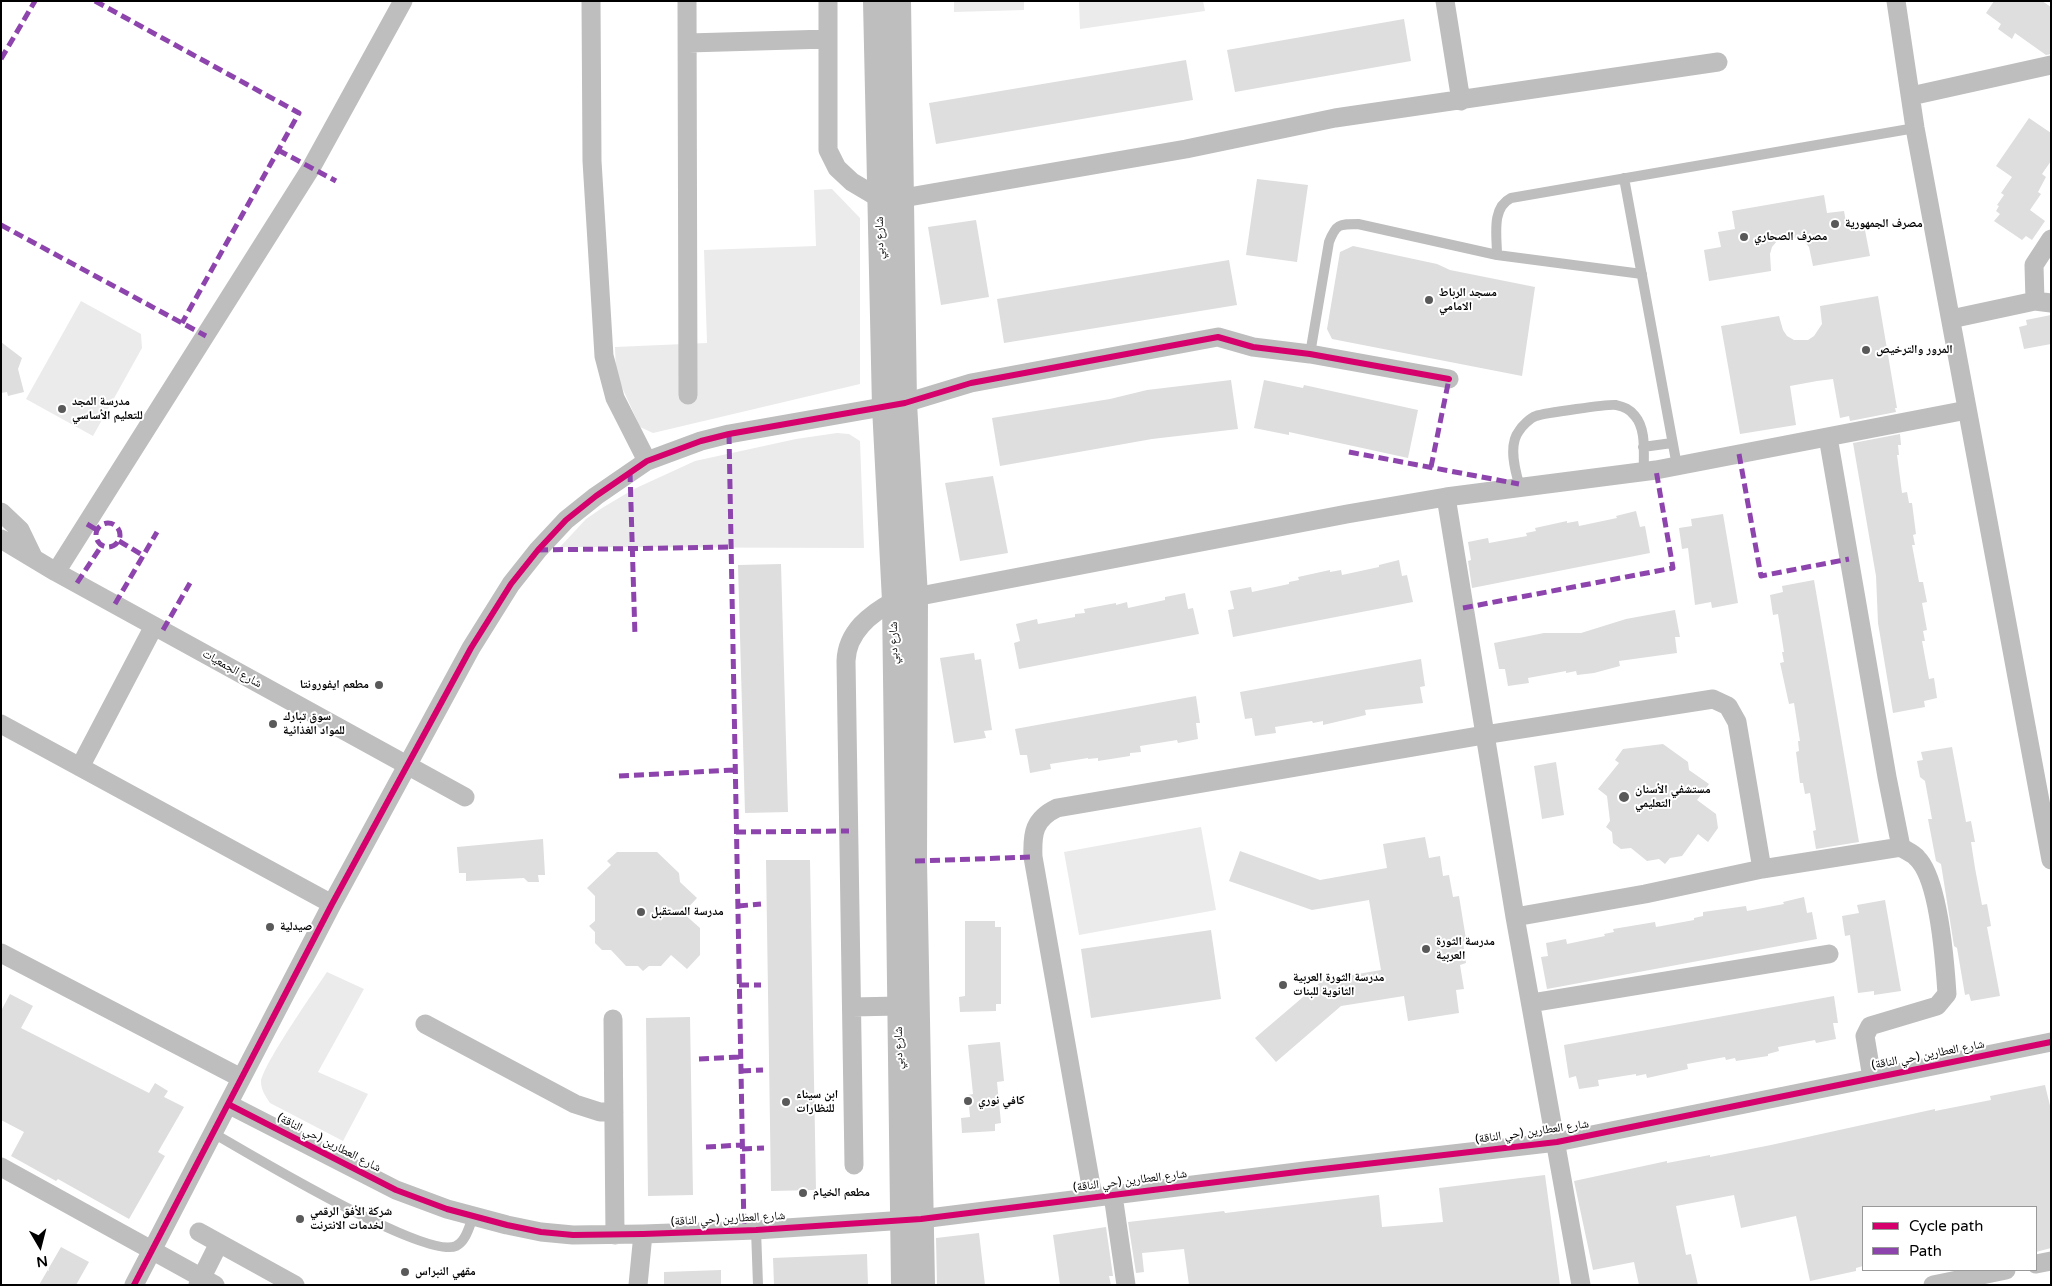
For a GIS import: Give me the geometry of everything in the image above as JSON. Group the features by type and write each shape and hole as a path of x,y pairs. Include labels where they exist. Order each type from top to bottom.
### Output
{"street":[{"path":"56,572 312,168 403,1"},
{"path":"591,1 592,161 604,356 615,398 647,461"},
{"path":"687,1 688,396"},
{"path":"828,1 828,150 837,168 852,182 879,198 903,198 1186,149 1335,118 1718,62"},
{"name":"شارع دبي","path":"875,1 879,198 894,405 905,599 915,862 911,1220 903,1285"},
{"name":"شارع دبي","path":"894,405 903,198 899,1"},
{"path":"1445,1 1461,100"},
{"path":"1896,1 1911,96 1914,128 2051,860"},
{"path":"688,43 828,39"},
{"path":"1911,96 2051,66"},
{"path":"1951,319 2043,302 2034,265 2051,239"},
{"path":"134,1285 332,904 471,648 511,584 538,550 566,520 596,496 647,461 701,441 730,434 894,405 971,383 1218,337 1253,348 1310,354 1449,379"},
{"path":"854,1165 846,651 849,642 863,623 872,615 905,599 1446,497 1644,472 1967,410"},
{"path":"1828,437 1887,777 1901,847"},
{"path":"1446,497 1515,918 1557,1142 1581,1285"},
{"path":"1,512 20,530 34,559"},
{"name":"شارع الجمعيات","path":"1,539 56,572 465,797"},
{"name":"شارع دبي","path":"905,599 899,1006 911,1220 922,1285"},
{"path":"80,767 154,626"},
{"path":"1093,1197 1033,857 1033,834 1042,818 1057,808 1484,735 1713,699 1728,706 1737,722 1762,869"},
{"path":"1,724 332,904"},
{"path":"1515,918 1645,894 1762,869 1901,847 1917,858 1928,874 1933,892 1945,963 1946,994 1937,1006 1870,1026 1865,1036 1872,1078"},
{"path":"1,953 241,1078"},
{"path":"1531,1003 1829,954"},
{"path":"852,1007 899,1006"},
{"path":"613,1018 615,1235"},
{"path":"424,1024 575,1104 600,1112 614,1112"},
{"name":"شارع العطارين (حي الناقة)","path":"228,1104 396,1190 422,1201 473,1217 541,1232 573,1235 615,1235 756,1230 911,1220 1557,1142 2051,1042"},
{"path":"1,1167 152,1250 205,1282 219,1243"},
{"path":"1113,1195 1126,1285"},
{"path":"199,1232 295,1285"},
{"path":"638,1285 644,1234"},
{"path":"2037,1264 2051,1260"},
{"path":"1933,1285 2001,1271"}],"lane":[{"path":"1497,255 1499,211 1506,201 1512,198 1914,128"},
{"path":"1624,178 1677,466"},
{"path":"1310,354 1329,242 1334,230 1342,224 1358,224 1497,255 1642,274"},
{"path":"1520,487 1514,467 1515,440 1518,432 1535,416 1614,405 1628,409 1637,418 1643,431 1644,472"},
{"path":"1643,447 1672,443"},
{"path":"213,1133 319,1194 423,1242 442,1247 456,1246 465,1238 473,1217"},
{"path":"756,1230 758,1285"}],"shaded area":[{"path":"954,1 1024,1 1024,10 954,12"},
{"path":"1079,1 1203,1 1205,11 1080,29"},
{"path":"832,189 860,218 860,384 653,433 640,427 616,374 615,347 707,343 704,250 816,246 814,190"},
{"path":"81,301 141,334 142,348 93,436 26,399"},
{"path":"837,433 849,434 860,441 864,548 560,547 586,519 602,508 634,489 695,461 796,439"},
{"path":"1201,827 1216,910 1079,935 1064,852"},
{"path":"327,972 364,989 318,1072 368,1094 343,1141 270,1103 261,1085 264,1073 279,1045"}],"building":[{"path":"1994,1 2042,1 2051,7 2051,54 2046,55 2015,33 2012,39 1998,29 2001,24 1986,13"},
{"path":"1404,19 1411,61 1235,92 1227,50"},
{"path":"1186,60 1193,100 936,144 929,103"},
{"path":"2029,118 2051,133 2051,161 2042,174 2046,177 2038,192 2041,194 2030,210 2045,221 2032,240 2026,236 2022,240 1994,221 2000,214 1996,211 1999,206 1997,205 2004,195 2001,193 2012,177 1996,166"},
{"path":"1257,179 1308,185 1297,262 1246,255"},
{"path":"1824,195 1827,213 1844,211 1847,228 1864,225 1870,256 1813,266 1809,247 1804,241 1790,236 1777,241 1772,247 1770,254 1771,271 1709,281 1704,250 1721,247 1718,232 1735,229 1732,211"},
{"path":"976,220 989,297 941,305 928,227"},
{"path":"1353,246 1437,264 1450,270 1535,287 1522,376 1332,339 1327,329 1340,252"},
{"path":"1229,260 1237,305 1004,343 997,299"},
{"path":"1878,296 1897,408 1895,408 1896,412 1850,421 1849,416 1840,418 1833,379 1817,381 1790,386 1796,425 1740,434 1721,326 1779,316 1787,336 1794,340 1808,340 1814,336 1822,324 1820,306"},
{"path":"2051,315 2051,344 2024,349 2019,327 2027,325 2026,320"},
{"path":"1,342 22,358 18,369 24,392 8,396 7,392 1,393"},
{"path":"1231,380 1238,429 1152,439 1000,466 992,418 1110,399 1147,390"},
{"path":"1264,380 1303,388 1304,385 1418,410 1408,458 1289,432 1289,435 1254,428"},
{"path":"1900,434 1901,445 1898,445 1899,455 1897,455 1902,493 1907,492 1909,503 1912,503 1916,534 1913,535 1915,545 1912,545 1919,582 1923,582 1927,602 1922,603 1927,630 1923,631 1925,641 1922,641 1929,679 1934,678 1937,698 1924,701 1925,707 1893,713 1878,623 1876,576 1853,443"},
{"path":"993,476 1008,553 960,561 945,483"},
{"path":"1636,511 1640,527 1645,526 1650,553 1472,588 1468,561 1471,560 1468,542 1488,538 1489,543 1527,536 1526,533 1536,531 1535,528 1567,521 1567,523 1578,521 1579,526 1617,518 1616,516"},
{"path":"1723,514 1738,603 1712,608 1711,602 1695,605 1688,548 1682,549 1679,528 1692,526 1691,519"},
{"path":"1399,560 1402,576 1407,575 1413,602 1233,637 1228,610 1234,609 1230,591 1251,587 1252,592 1289,584 1289,582 1299,580 1298,577 1330,570 1330,572 1341,570 1342,575 1379,567 1379,565"},
{"path":"781,564 788,812 745,813 738,565"},
{"path":"1814,580 1859,842 1816,849 1813,831 1816,830 1810,793 1805,794 1803,783 1800,783 1796,752 1799,751 1798,741 1800,741 1794,703 1789,704 1780,663 1784,662 1782,652 1784,652 1778,614 1773,615 1770,595 1783,592 1782,586"},
{"path":"1185,593 1188,609 1193,608 1199,634 1019,669 1014,643 1020,641 1016,624 1037,619 1038,624 1075,617 1075,614 1085,613 1084,609 1116,603 1116,605 1127,602 1128,608 1165,600 1165,597"},
{"path":"1675,610 1680,637 1675,637 1677,653 1619,661 1620,666 1594,673 1577,675 1576,671 1566,673 1566,671 1528,678 1529,683 1508,686 1505,669 1499,669 1494,643 1544,633 1581,633 1626,619"},
{"path":"974,653 975,660 981,659 992,730 984,731 986,738 954,743 940,658"},
{"path":"1421,659 1425,686 1420,687 1423,703 1365,710 1366,715 1323,725 1323,721 1313,723 1312,721 1275,727 1276,733 1255,736 1252,718 1245,719 1240,692"},
{"path":"1196,696 1200,723 1196,723 1198,739 1178,743 1177,740 1140,746 1141,752 1130,753 1130,756 1098,761 1098,758 1088,758 1050,764 1051,769 1030,773 1027,755 1020,755 1015,729"},
{"path":"1663,744 1688,762 1689,770 1709,784 1697,800 1716,814 1718,828 1708,842 1698,834 1682,856 1670,858 1665,864 1659,859 1647,861 1631,848 1621,849 1613,843 1612,832 1606,827 1610,821 1607,796 1598,789 1619,763 1615,760 1623,749"},
{"path":"1952,747 1966,822 1971,821 1975,842 1971,842 1982,905 1987,904 1991,926 1987,927 2000,996 1971,1001 1969,994 1965,995 1957,948 1954,946 1941,864 1936,861 1928,819 1932,819 1925,781 1920,777 1917,761 1923,760 1921,752"},
{"path":"1556,762 1564,815 1542,819 1534,766"},
{"name":"مدرسة الثورة العربية","path":"1425,837 1429,858 1440,856 1443,876 1449,875 1453,897 1459,896 1466,939 1463,942 1466,963 1460,965 1464,989 1456,990 1459,1013 1408,1021 1404,996 1341,1006 1276,1062 1255,1038 1323,980 1381,970 1369,900 1312,910 1229,881 1240,851 1320,880 1387,868 1383,844"},
{"path":"543,839 545,875 538,875 539,882 528,882 524,878 466,881 466,873 459,873 457,847"},
{"name":"مدرسة المستقبل","path":"617,852 657,852 679,873 680,882 697,898 683,913 700,928 700,955 687,969 671,955 661,966 649,966 643,971 638,966 626,966 611,950 602,950 595,943 595,932 589,926 595,921 595,896 587,888 611,865 607,861"},
{"path":"766,860 810,860 816,1190 771,1191"},
{"path":"1804,897 1807,913 1812,912 1817,939 1547,989 1541,957 1548,956 1546,943 1566,939 1567,944 1605,936 1604,934 1614,932 1613,929 1655,922 1656,927 1694,920 1694,918 1703,916 1703,912 1746,906 1747,911 1784,904 1783,902"},
{"path":"1885,900 1901,991 1874,995 1874,991 1858,993 1850,935 1845,936 1842,916 1859,913 1857,905"},
{"path":"965,921 995,921 995,927 1001,927 1001,1004 996,1004 996,1011 960,1012 959,997 965,996"},
{"path":"1211,930 1221,999 1091,1018 1081,949"},
{"path":"10,994 33,1006 21,1028 149,1093 155,1083 168,1091 164,1097 184,1107 158,1152 165,1156 129,1219 58,1179 56,1181 11,1156 24,1132 1,1120 1,1011"},
{"path":"1834,996 1838,1023 1833,1023 1836,1039 1816,1043 1815,1040 1778,1047 1779,1051 1768,1054 1768,1056 1736,1061 1735,1058 1726,1060 1725,1057 1687,1064 1688,1069 1647,1078 1646,1074 1636,1076 1636,1074 1598,1080 1599,1086 1579,1089 1576,1076 1569,1078 1564,1045"},
{"path":"690,1017 693,1195 648,1196 646,1018"},
{"path":"1000,1042 1004,1081 997,1082 1001,1123 995,1124 995,1131 962,1133 961,1118 970,1117 968,1095 973,1094 968,1045"},
{"path":"2045,1085 2051,1110 2051,1248 2037,1252 2037,1206 1862,1206 1862,1266 1856,1268 1856,1271 1810,1281 1796,1216 1741,1228 1734,1195 1676,1206 1686,1255 1691,1254 1698,1285 1639,1285 1634,1262 1593,1270 1574,1181 1667,1161 1667,1163 1710,1155 1710,1157 1771,1145 1935,1109 1935,1111 1991,1100 1990,1096"},
{"path":"1545,1175 1560,1285 1189,1285 1184,1249 1142,1253 1144,1272 1136,1273 1128,1222 1379,1195 1382,1227 1443,1222 1439,1188"},
{"path":"1106,1227 1113,1276 1109,1276 1111,1285 1060,1285 1053,1235"},
{"path":"979,1233 985,1285 937,1285 936,1238"},
{"path":"61,1247 89,1262 76,1285 39,1285"},
{"path":"867,1254 868,1285 774,1285 773,1258"},
{"path":"721,1270 721,1285 664,1285 664,1272"}],"marked path":[{"path":"1,59 35,1"},
{"path":"95,1 299,113 182,323"},
{"path":"278,150 336,181"},
{"path":"1,225 206,336"},
{"path":"1431,467 1449,379"},
{"path":"729,434 744,1230"},
{"path":"1349,452 1519,484"},
{"path":"1739,454 1761,576 1849,559"},
{"path":"1463,608 1673,568 1656,470"},
{"path":"630,472 635,636"},
{"path":"108,523 113,524 119,530 120,535 119,540 113,546 108,547 103,546 97,540 96,535 97,530 103,524 108,523"},
{"path":"87,524 97,530"},
{"path":"115,604 157,532"},
{"path":"119,541 144,556"},
{"path":"77,583 102,545"},
{"path":"538,550 732,547"},
{"path":"163,630 190,583"},
{"path":"619,776 735,770"},
{"path":"736,832 849,831"},
{"path":"915,861 1033,857"},
{"path":"738,906 761,904"},
{"path":"739,985 761,985"},
{"path":"699,1059 740,1057"},
{"path":"741,1071 763,1070"},
{"path":"706,1147 742,1145"},
{"path":"742,1149 764,1148"}],"cycle path":[{"path":"134,1285 332,904 471,648 511,584 538,550 566,520 596,496 647,461 701,441 729,434 905,403 971,383 1218,337 1253,347 1310,354 1449,379"},
{"path":"228,1104 396,1190 447,1209 541,1232 573,1235 643,1234 756,1230 921,1219 1557,1142 2051,1042"}],"place":[{"name":"مصرف الجمهورية","path":"1835,224"},
{"name":"مصرف الصحاري","path":"1744,237"},
{"name":"مسجد الرباط الامامي","path":"1429,300"},
{"name":"المرور والترخيص","path":"1866,350"},
{"name":"مدرسة المجد للتعليم الأساسي","path":"62,409"},
{"name":"مطعم ايفورونتا","path":"379,685"},
{"name":"سوق تبارك للمواد الغذائية","path":"273,724"},
{"name":"مستشفي الأسنان التعليمي","path":"1624,797"},
{"name":"مدرسة المستقبل","path":"641,912"},
{"name":"صيدلية","path":"270,927"},
{"name":"مدرسة الثورة العربية","path":"1426,949"},
{"name":"مدرسة الثورة العربية الثانوية للبنات","path":"1283,985"},
{"name":"كافي نوري","path":"968,1101"},
{"name":"ابن سيناء للنظارات","path":"786,1102"},
{"name":"مطعم الخيام","path":"803,1193"},
{"name":"شركة الأفق الرقمي لخدمات الانترنت","path":"300,1219"},
{"name":"مقهي النبراس","path":"405,1272"}]}
